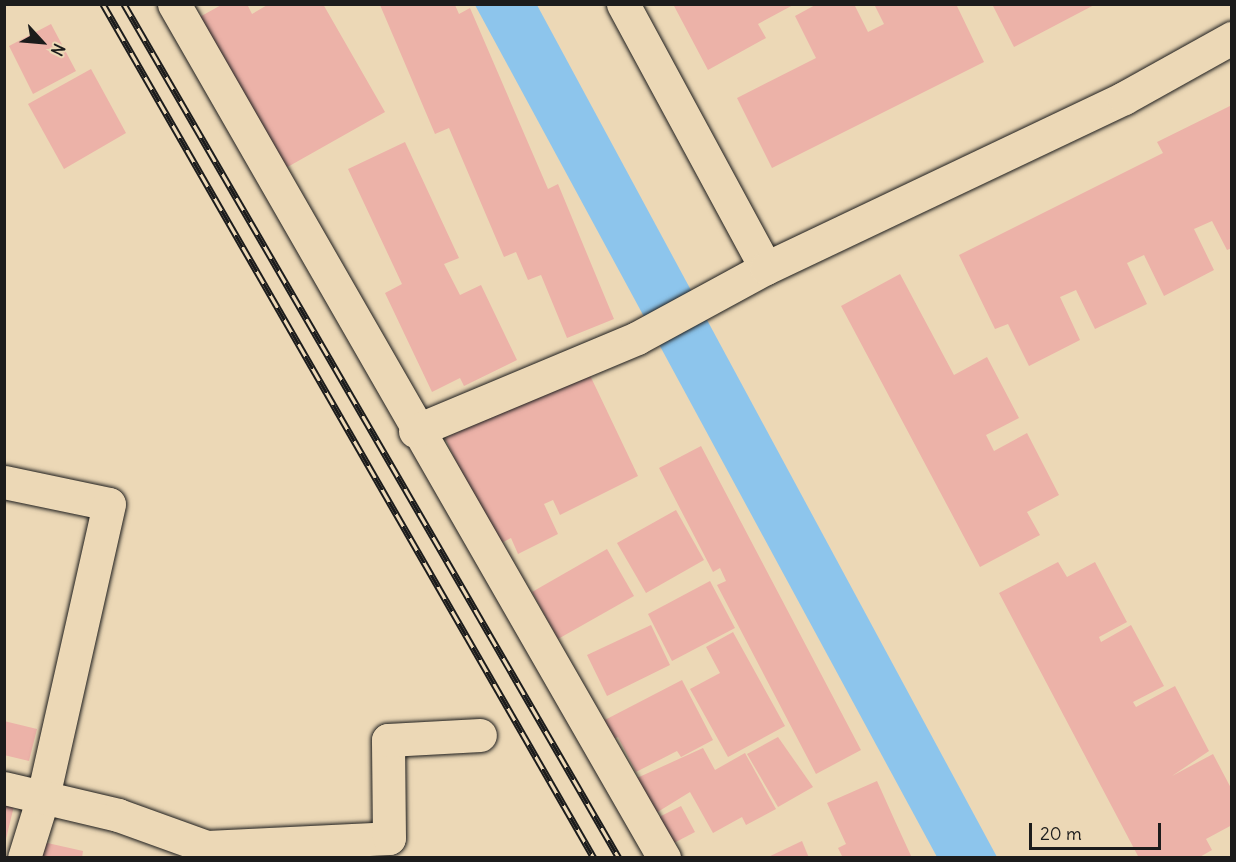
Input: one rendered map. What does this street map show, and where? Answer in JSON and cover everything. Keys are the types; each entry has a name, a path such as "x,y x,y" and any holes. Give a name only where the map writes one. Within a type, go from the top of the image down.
{"street":[{"path":"174,4 415,431 664,858"},
{"path":"623,4 766,268"},
{"path":"415,431 638,338 766,268 1124,98 1232,38"},
{"path":"4,482 109,504 43,797 24,858"},
{"path":"4,788 118,815 207,847 389,848 388,740 480,735"}],"water":[{"path":"475,5 537,5 997,857 937,857"}],"building":[{"path":"223,4 247,4 252,14 269,4 323,4 385,112 284,169 196,19"},
{"path":"673,4 795,4 758,24 766,38 708,70"},
{"path":"817,4 854,4 868,32 884,24 874,4 956,4 984,62 772,168 737,98 816,58 795,16"},
{"path":"992,4 1096,4 1014,47"},
{"path":"380,5 455,5 459,14 470,8 548,189 558,184 614,319 567,338 541,275 528,280 516,252 504,257 449,128 435,134"},
{"path":"51,24 76,71 33,94 9,46"},
{"path":"91,69 126,133 64,169 28,104"},
{"path":"1232,105 1232,248 1227,250 1212,221 1194,229 1214,270 1164,296 1144,255 1127,263 1147,304 1095,329 1076,290 1060,297 1080,340 1029,366 1008,324 995,329 959,255 1163,153 1157,142"},
{"path":"405,142 459,258 444,264 460,295 481,285 517,360 464,386 460,378 432,392 385,293 402,284 348,169"},
{"path":"900,274 954,375 987,357 1019,418 986,435 994,451 1027,433 1059,495 1027,512 1040,535 980,567 841,306"},
{"path":"587,369 638,476 560,515 553,500 544,504 558,534 518,554 511,538 496,546 445,438"},
{"path":"701,446 861,750 816,774 717,585 726,581 720,568 713,572 659,468"},
{"path":"676,510 704,560 646,593 617,543"},
{"path":"607,549 634,596 558,639 532,592"},
{"path":"1058,562 1067,577 1095,562 1127,622 1099,637 1101,642 1131,625 1164,686 1133,702 1136,707 1175,686 1209,751 1172,776 1213,754 1232,790 1232,825 1206,839 1212,850 1198,858 1139,858 999,593"},
{"path":"710,581 735,628 672,661 648,614"},
{"path":"651,625 670,665 607,696 587,655"},
{"path":"733,632 785,726 728,757 690,689 720,673 706,647"},
{"path":"682,680 713,740 681,757 677,751 636,772 618,737 608,742 599,723"},
{"path":"4,721 37,729 29,761 4,755"},
{"path":"778,737 813,787 778,807 747,754"},
{"path":"703,748 715,770 745,753 776,809 746,825 742,817 713,833 690,792 656,813 637,778"},
{"path":"877,781 912,858 843,858 838,848 846,844 827,803"},
{"path":"4,804 14,806 5,843 4,843"},
{"path":"681,806 695,832 672,844 659,817"},
{"path":"802,841 809,858 766,858"},
{"path":"43,842 83,851 82,858 39,858"}],"railway":[{"path":"103,4 594,858"},
{"path":"124,4 619,858"}]}
